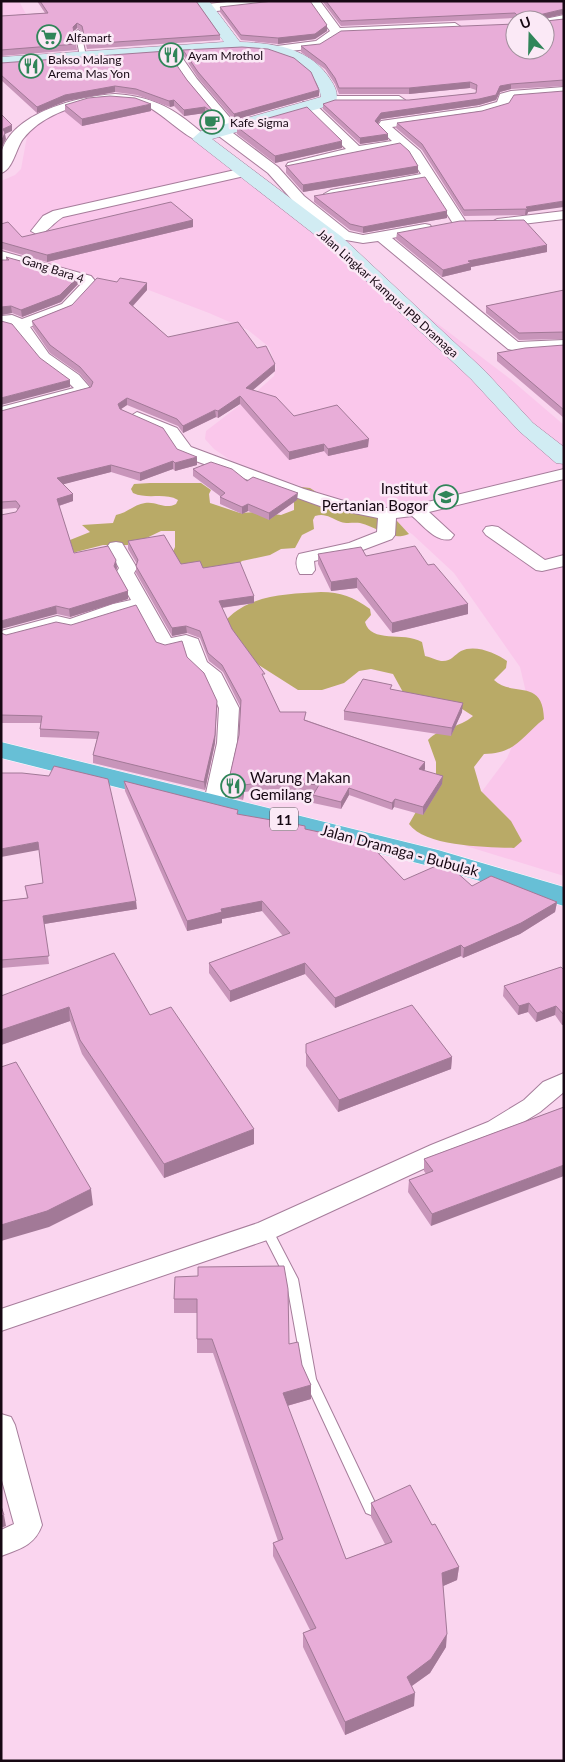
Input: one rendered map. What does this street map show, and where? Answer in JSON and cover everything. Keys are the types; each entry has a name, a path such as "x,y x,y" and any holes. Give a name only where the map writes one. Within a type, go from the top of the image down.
{"highway":[{"name":"Jalan Dramaga - Bubulak","path":"1,750 438,859 564,897"}],"street":[{"path":"204,4 273,1"},
{"path":"314,1 337,32"},
{"path":"204,4 235,46"},
{"path":"272,50 319,44 337,32 469,27"},
{"path":"1,62 235,46 272,50 286,52 310,65 330,93 329,100"},
{"path":"170,50 226,129 273,170 299,199 345,236 352,239 382,237 459,222 483,223 561,218"},
{"path":"459,222 415,154 384,127 386,124 481,111 503,104 505,97 511,95 564,91"},
{"path":"1,169 11,147 23,131 58,110 94,100 114,98 149,103 181,123 201,140 207,135 226,129 329,100 409,100"},
{"path":"308,105 356,151"},
{"name":"Jalan Lingkar Kampus IPB Dramaga","path":"201,140 335,241 478,376 526,427 564,458"},
{"path":"273,170 356,151 403,143"},
{"path":"38,231 52,216 244,172"},
{"path":"299,199 430,176"},
{"path":"382,237 513,346 524,348 563,346"},
{"name":"Gang Bara 4","path":"2,256 90,281 90,284 67,307 9,320"},
{"path":"1,412 84,390 65,371 46,358 9,320"},
{"path":"128,412 171,431 185,451 332,502 387,515 416,510 564,474"},
{"path":"416,510 445,535"},
{"path":"306,570 305,558 354,547 386,535 387,515"},
{"path":"492,531 542,566 564,560"},
{"path":"116,547 128,568 125,573 166,645 186,641 192,643 198,664 214,677 229,708 227,743 214,802"},
{"path":"6,635 57,622 71,625 115,609 141,604"},
{"path":"1,1320 267,1230 496,1128 532,1106 551,1088 564,1082"},
{"path":"1,1425 28,1525 27,1529 20,1535 1,1543"}],"lane":[{"path":"78,32 83,56"},
{"path":"267,1230 292,1279 310,1379 371,1509"}],"shaded area":[{"path":"1,1 19,1 27,16 1,18"},
{"name":"Institut Pertanian Bogor","path":"147,103 509,378 564,425 564,876 466,846 453,838 453,830 507,758 524,719 528,701 520,667 454,573 412,534 383,517 230,460 214,449 205,439 206,431 253,395 274,376 276,367 269,347 248,330 146,289 50,267 1,253 1,181 15,175 21,169 28,131 66,106"},
{"path":"201,483 211,490 209,494 210,503 240,513 257,512 281,515 294,510 294,502 290,494 293,486 310,488 321,495 397,521 409,534 402,536 390,535 360,523 343,523 319,515 315,516 313,520 314,529 302,535 295,548 281,549 270,555 242,561 228,572 173,564 171,556 175,547 175,531 161,531 132,545 103,545 72,553 70,540 90,532 82,525 113,523 116,515 141,504 149,503 172,506 176,504 178,500 173,498 139,495 133,493 131,489 134,484"},
{"path":"321,592 341,594 364,605 370,609 371,615 365,622 368,629 381,635 406,637 422,642 425,656 444,661 461,651 473,648 497,655 507,661 506,668 494,680 510,688 526,690 538,698 542,706 544,719 518,743 504,751 484,754 474,767 481,791 511,821 522,841 514,848 473,846 442,841 417,832 409,824 436,777 436,762 428,740 438,732 462,723 473,716 459,707 404,694 393,674 371,669 359,671 344,683 322,690 298,690 240,653 227,619 237,611 259,600 271,597"}],"building":[{"path":"40,1 196,1 220,35 86,44 82,26 77,23 73,27 76,44 1,50 1,16 48,13"},
{"path":"273,1 310,1 327,25 315,34 278,38 241,35 220,7"},
{"path":"326,1 564,1 564,9 555,11 505,10 505,13 341,21"},
{"path":"564,19 564,80 511,84 500,86 496,95 479,99 381,113 375,121 388,134 360,138 323,104 335,100 409,100 476,93 477,85 470,82 409,88 339,88 335,78 325,64 301,46 320,44 341,31 505,24 505,60 555,60 555,20"},
{"path":"242,47 268,49 294,58 311,72 319,90 234,114 198,72 183,50"},
{"path":"167,51 187,80 218,117 205,107 184,110 174,100 169,101 136,89 115,86 65,95 37,107 1,75 1,63"},
{"path":"564,91 564,201 526,207 528,209 464,210 422,144 397,123 482,111 509,103 514,95"},
{"path":"110,96 135,98 151,104 82,119 65,105 88,98"},
{"path":"307,107 342,141 275,156 237,127"},
{"path":"1,114 12,125 3,129 5,133 1,142"},
{"path":"400,143 409,151 418,166 303,185 286,166"},
{"path":"425,177 447,211 363,227 350,224 314,196"},
{"path":"171,202 193,220 47,255 1,242 1,224 8,222 22,237"},
{"path":"524,220 547,245 468,261 471,263 443,270 397,233 460,221"},
{"path":"6,257 78,277 60,295 21,310 11,306 1,307 1,260 9,260"},
{"path":"97,278 117,282 120,278 147,283 129,303 168,337 238,322 257,348 266,346 275,364 246,388 276,397 294,416 337,405 369,439 328,449 324,444 289,452 240,396 218,411 215,410 183,426 177,419 127,398 118,404 120,409 163,428 177,449 197,457 175,463 173,461 140,473 111,465 57,478 73,494 57,499 74,553 108,546 116,560 114,566 128,591 69,609 56,606 1,621 1,515 16,512 20,506 16,501 1,502 1,411 91,387 93,382 80,367 50,345 32,321 72,305"},
{"path":"564,290 564,332 519,333 486,306"},
{"path":"1,321 12,324 40,358 70,380 1,398"},
{"path":"564,345 564,410 497,353 525,348"},
{"path":"211,462 232,469 247,481 253,477 298,493 269,513 248,504 242,507 220,497 225,493 193,469"},
{"path":"164,535 181,564 200,561 203,568 240,562 254,596 219,601 232,629 265,674 262,674 280,712 306,712 304,720 425,762 419,769 443,776 423,807 395,799 392,803 349,788 341,802 313,795 319,785 274,781 244,785 242,792 227,788 239,735 241,700 222,665 208,653 200,631 186,626 172,628 136,566 138,560 128,541"},
{"path":"415,546 428,565 434,564 468,604 392,623 357,578 331,582 318,554 361,547 366,556"},
{"path":"136,605 156,642 165,645 182,641 187,657 204,673 217,701 215,735 204,782 93,755 99,732 40,729 42,716 1,715 1,633 6,635 56,622 71,625"},
{"path":"363,679 392,685 390,689 463,703 452,728 344,711"},
{"path":"54,766 108,779 136,901 43,916 49,956 1,960 1,901 28,898 25,886 43,883 38,842 1,849 1,773 49,776"},
{"path":"124,781 238,810 237,814 305,826 305,829 380,845 377,852 404,880 445,862 472,886 491,876 557,902 521,923 464,948 461,945 335,998 305,963 230,991 209,963 290,933 262,901 221,909 222,912 187,921"},
{"path":"114,953 150,1015 171,1007 254,1129 164,1164 80,1040 69,1007 1,1030 1,996"},
{"path":"561,967 564,970 564,1015 556,1006 537,1013 529,1003 519,1006 504,986"},
{"path":"412,1005 452,1057 339,1100 306,1053 306,1044"},
{"path":"16,1062 91,1189 47,1211 1,1225 1,1067"},
{"path":"564,1107 564,1165 432,1214 409,1180 433,1171 424,1159"},
{"path":"284,1266 288,1289 289,1344 298,1342 302,1365 311,1385 283,1393 346,1559 392,1542 371,1503 410,1485 432,1525 435,1524 459,1567 442,1573 447,1634 431,1659 407,1677 415,1693 345,1722 303,1633 316,1628 273,1543 283,1539 212,1339 197,1339 197,1299 174,1299 175,1277 198,1276 198,1267"}],"place":[{"name":"Alfamart","path":"49,37"},
{"name":"Ayam Mrothol","path":"171,55"},
{"name":"Bakso Malang Arema Mas Yon","path":"31,66"},
{"name":"Kafe Sigma","path":"212,122"},
{"name":"Institut Pertanian Bogor","path":"446,497"},
{"name":"Warung Makan Gemilang","path":"233,786"}]}
